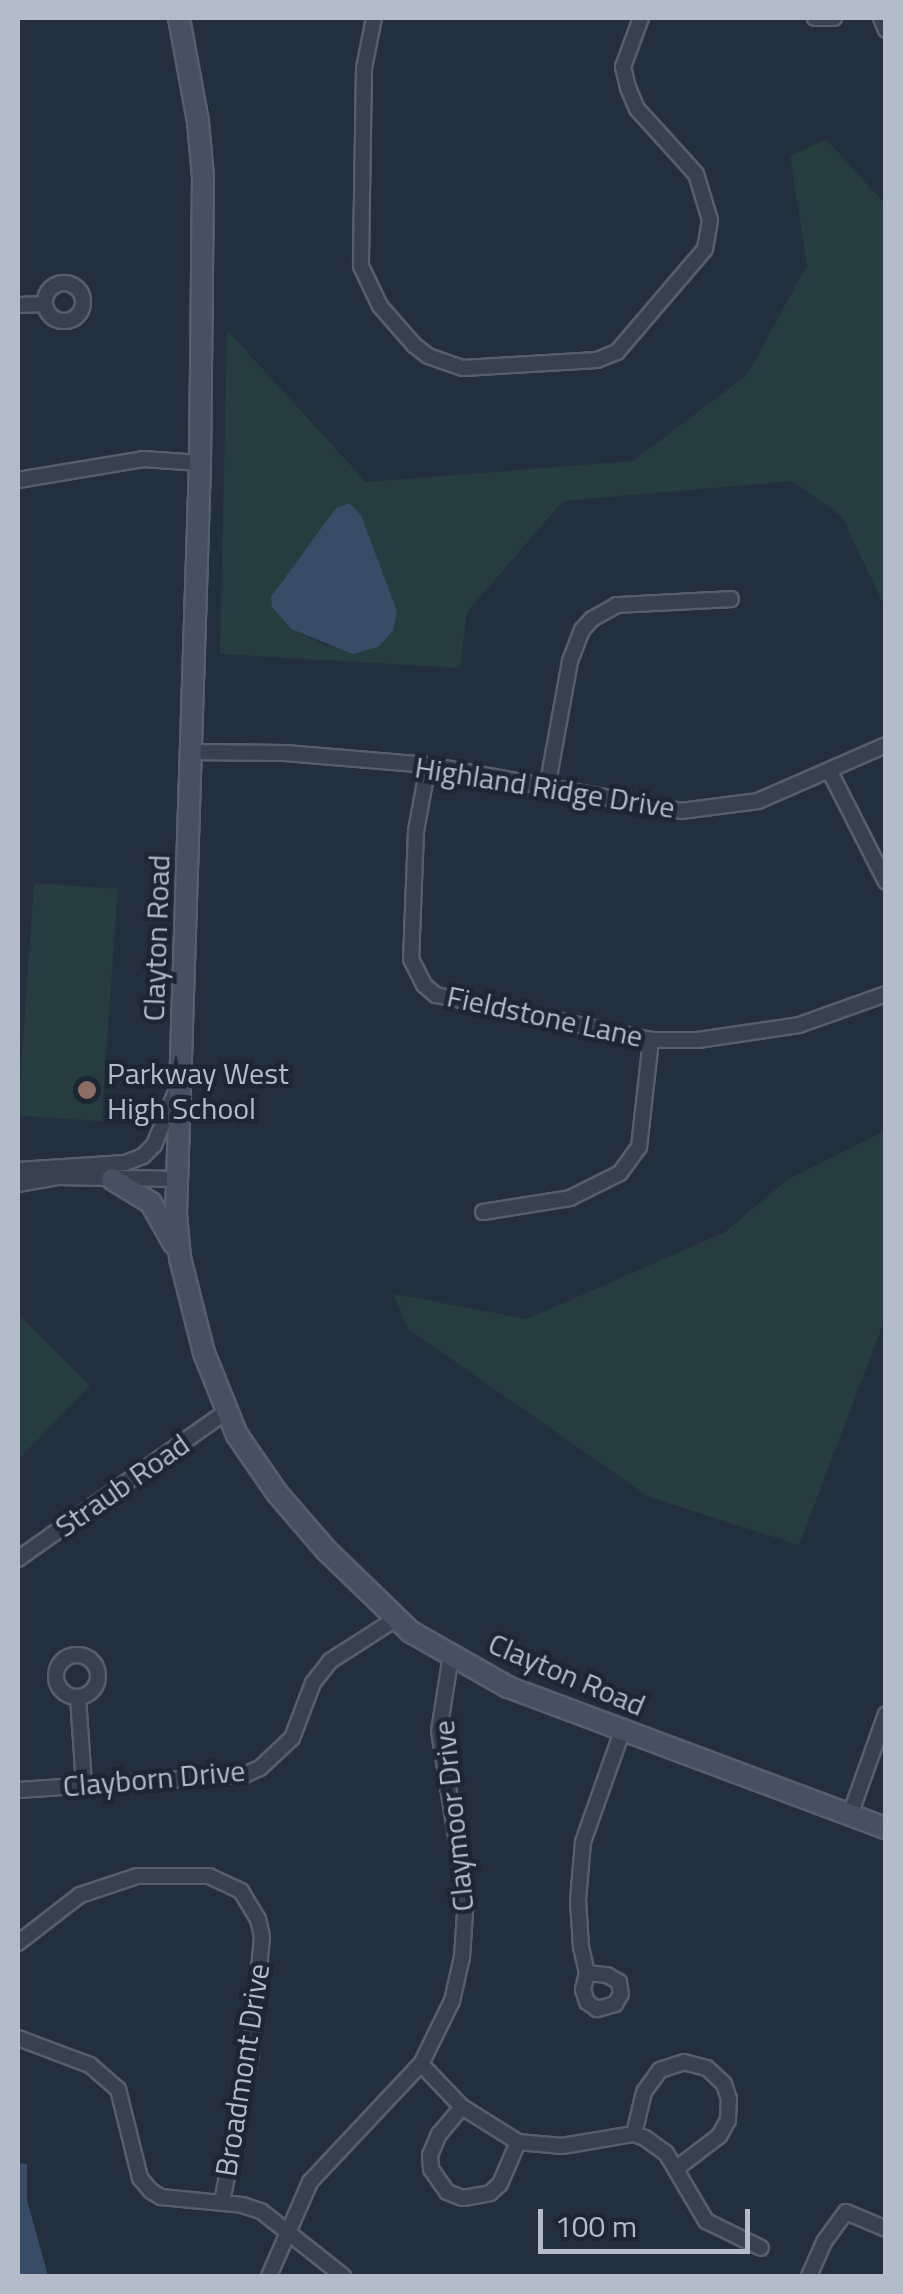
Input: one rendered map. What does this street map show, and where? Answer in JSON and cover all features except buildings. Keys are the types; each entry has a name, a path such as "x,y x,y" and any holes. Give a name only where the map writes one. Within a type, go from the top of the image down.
{"main road":[{"name":"Clayton Road","path":"178,18 198,122 203,176 200,463 177,1179 180,1256 204,1353 237,1434 277,1493 326,1550 396,1618 508,1687 886,1828"},
{"path":"112,1179 151,1203 180,1256"}],"street":[{"path":"374,18 364,68 361,266 380,306 414,345 428,356 462,368 597,360 618,352 705,249 710,220 706,196 696,174 637,109 628,88 624,68 641,18"},
{"path":"816,18 834,18"},
{"path":"881,18 886,30"},
{"path":"18,305 45,304"},
{"path":"18,480 143,459 200,463"},
{"path":"548,788 570,661 582,630 592,619 617,605 731,599"},
{"name":"Highland Ridge Drive","path":"192,752 285,753 428,765 649,808 697,810 758,801 886,744"},
{"name":"Fieldstone Lane","path":"428,765 416,831 411,959 424,986 436,995 651,1040 752,1036 838,1015 886,994"},
{"path":"830,772 886,882"},
{"path":"483,1212 570,1198 620,1173 640,1147 651,1040"},
{"path":"18,1170 124,1163 142,1156 154,1145 180,1084"},
{"path":"18,1184 57,1177 177,1179"},
{"name":"Straub Road","path":"18,1559 227,1411"},
{"name":"Clayborn Drive","path":"18,1790 244,1776 260,1768 292,1738 313,1684 330,1661 396,1618"},
{"name":"Claymoor Drive","path":"268,2276 321,2167 421,2064 452,2001 462,1956 466,1900 440,1731 452,1655"},
{"path":"78,1698 84,1786"},
{"path":"850,1816 886,1714"},
{"path":"588,1972 581,1947 578,1900 582,1842 622,1732"},
{"name":"Broadmont Drive","path":"18,1943 80,1895 137,1876 209,1876 241,1891 258,1920 262,1937 251,2054 222,2202"},
{"path":"18,2038 90,2065 118,2090 140,2178 151,2191 161,2197 222,2202 261,2211 343,2276"},
{"path":"634,2134 644,2092 660,2070 684,2062 707,2068 724,2084 728,2120 719,2136 677,2168"},
{"path":"421,2064 462,2106 518,2142 562,2146 634,2134 656,2144 677,2168 706,2220 761,2248"},
{"path":"462,2106 432,2146 431,2169 446,2192 463,2198 490,2193 507,2172 518,2142"},
{"path":"809,2276 824,2242 846,2212 886,2228"}],"green space":[{"path":"826,139 885,204 885,607 842,517 793,481 563,501 467,612 460,668 220,654 227,330 366,482 633,461 747,375 807,265 790,156","holes":["336,508 329,647 291,629 272,607"]},
{"path":"34,883 118,889 102,1121 18,1115"},
{"path":"885,1131 885,1319 799,1545 649,1497 407,1328 394,1294 527,1319 725,1232 787,1180"},
{"path":"18,1314 90,1386 18,1460"}],"water":[{"path":"349,503 361,515 397,611 393,631 378,647 353,654 291,629 272,607 271,597 336,508"},
{"path":"18,2163 27,2164 27,2200 48,2276 18,2276"}],"place":[{"name":"Parkway West High School","path":"87,1090"}]}
